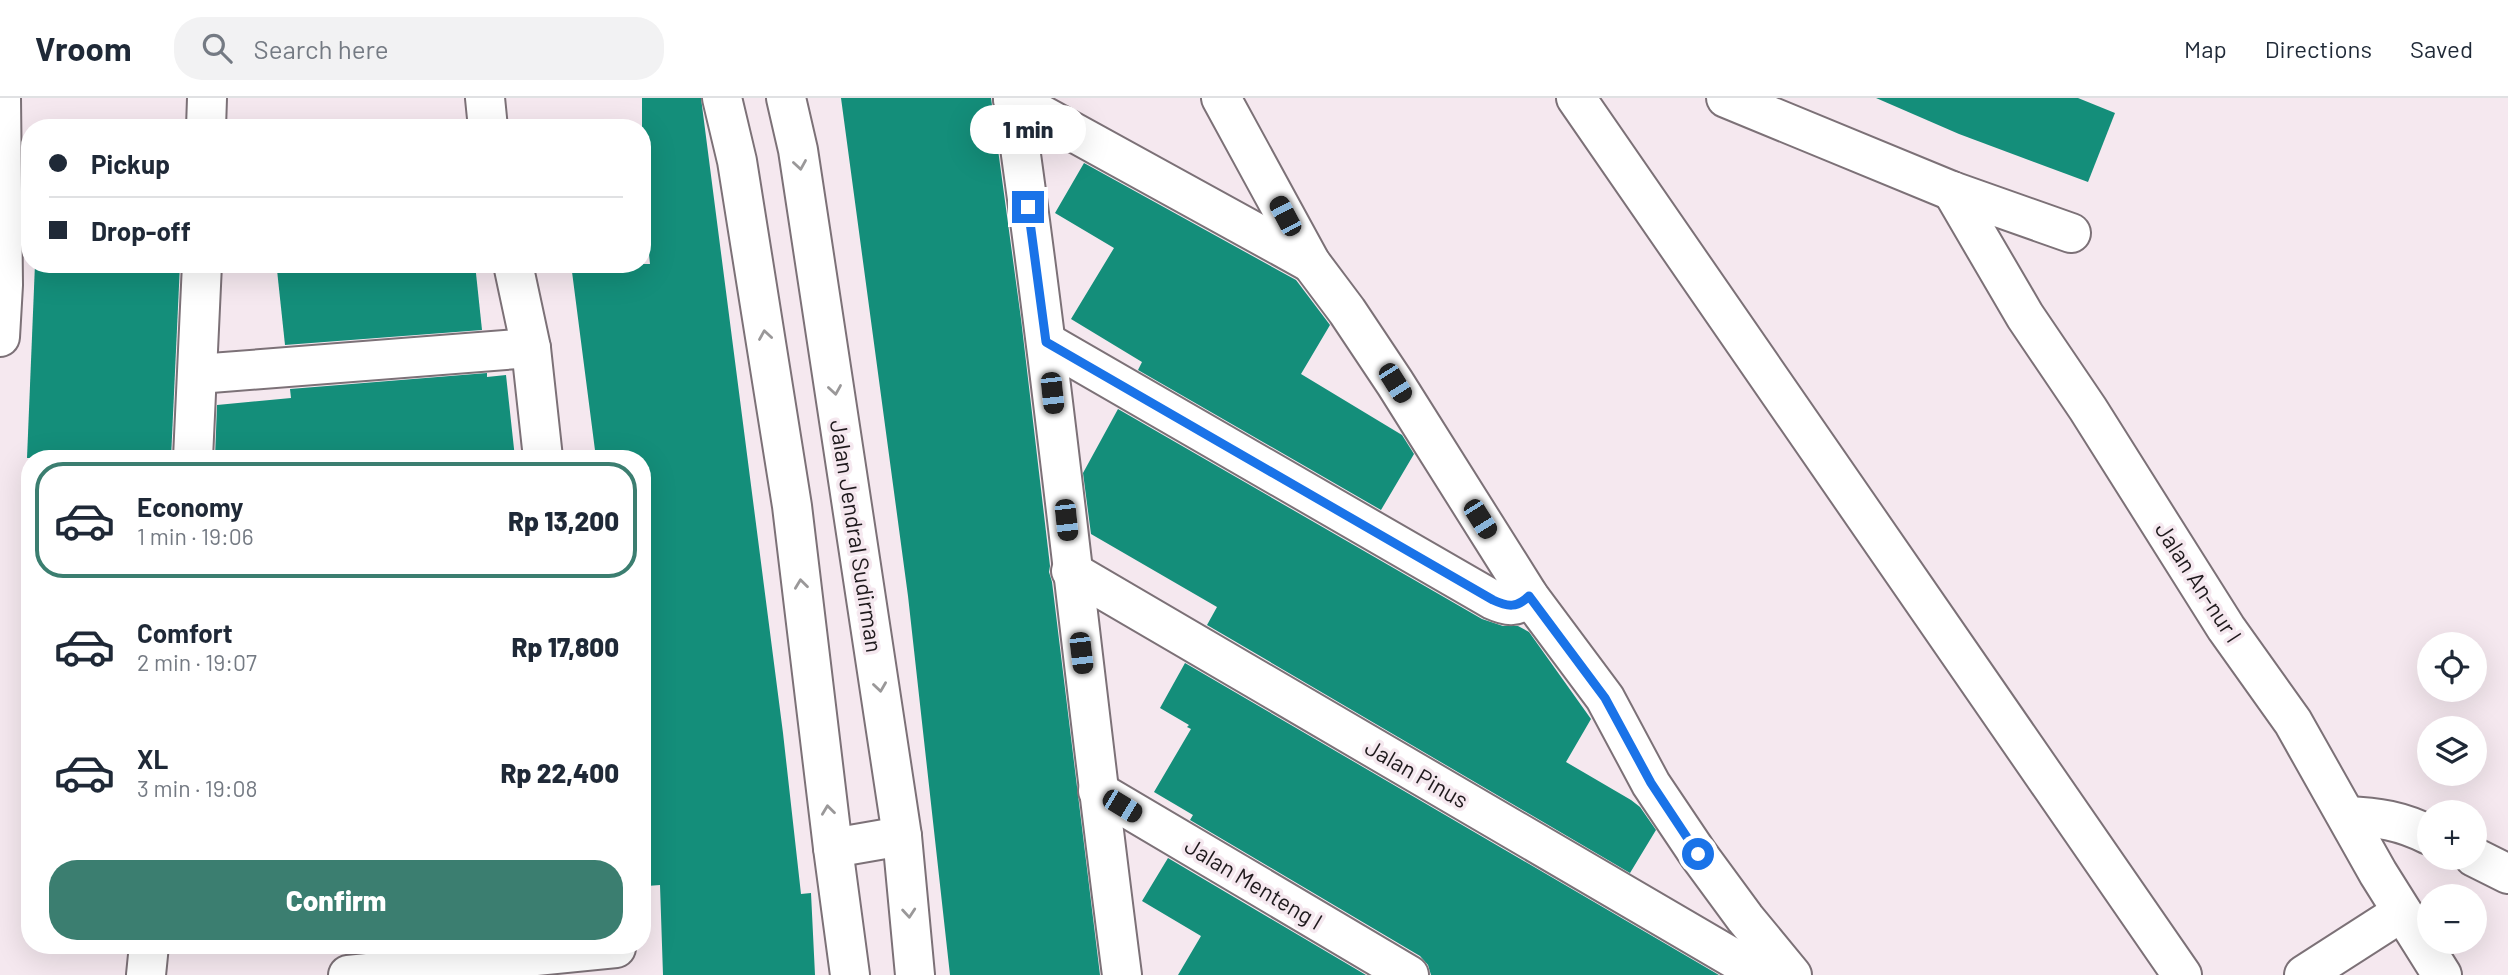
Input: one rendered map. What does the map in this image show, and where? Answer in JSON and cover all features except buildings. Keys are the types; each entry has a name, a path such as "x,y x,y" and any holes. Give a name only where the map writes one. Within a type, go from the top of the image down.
{"street":[{"path":"0,337 4,285 1,98"},
{"path":"206,119 207,98"},
{"path":"485,98 487,119"},
{"path":"722,98 737,161 792,506 850,975"},
{"name":"Jalan Jendral Sudirman","path":"786,98 798,150 902,836 915,975"},
{"path":"1013,98 1311,263"},
{"path":"1013,98 1046,342 1071,571 1122,975"},
{"path":"1221,98 1311,263 1395,383 1529,596 1605,698 1651,783 1698,854 1745,918 1792,975"},
{"path":"1576,98 2182,975"},
{"path":"1726,98 1952,191 2071,233"},
{"name":"Jalan An-nur I","path":"1952,191 2025,316 2095,420 2226,628 2294,723 2402,912 2442,975"},
{"path":"193,450 202,273"},
{"path":"515,273 531,348 542,450"},
{"path":"1046,342 1493,600 1511,607 1522,603 1529,596"},
{"path":"198,374 531,348"},
{"name":"Jalan Pinus","path":"1071,571 1762,975"},
{"name":"Jalan Menteng I","path":"1098,791 1409,975"},
{"path":"2347,816 2379,817 2417,829"},
{"path":"833,848 902,836"},
{"path":"2487,864 2508,874"},
{"path":"2304,975 2402,912"},
{"path":"146,975 148,954"},
{"path":"348,975 616,956"}],"route":[{"path":"1028,207 1046,342 1493,600 1511,607 1522,603 1529,596 1605,698 1651,783 1698,854"}]}
